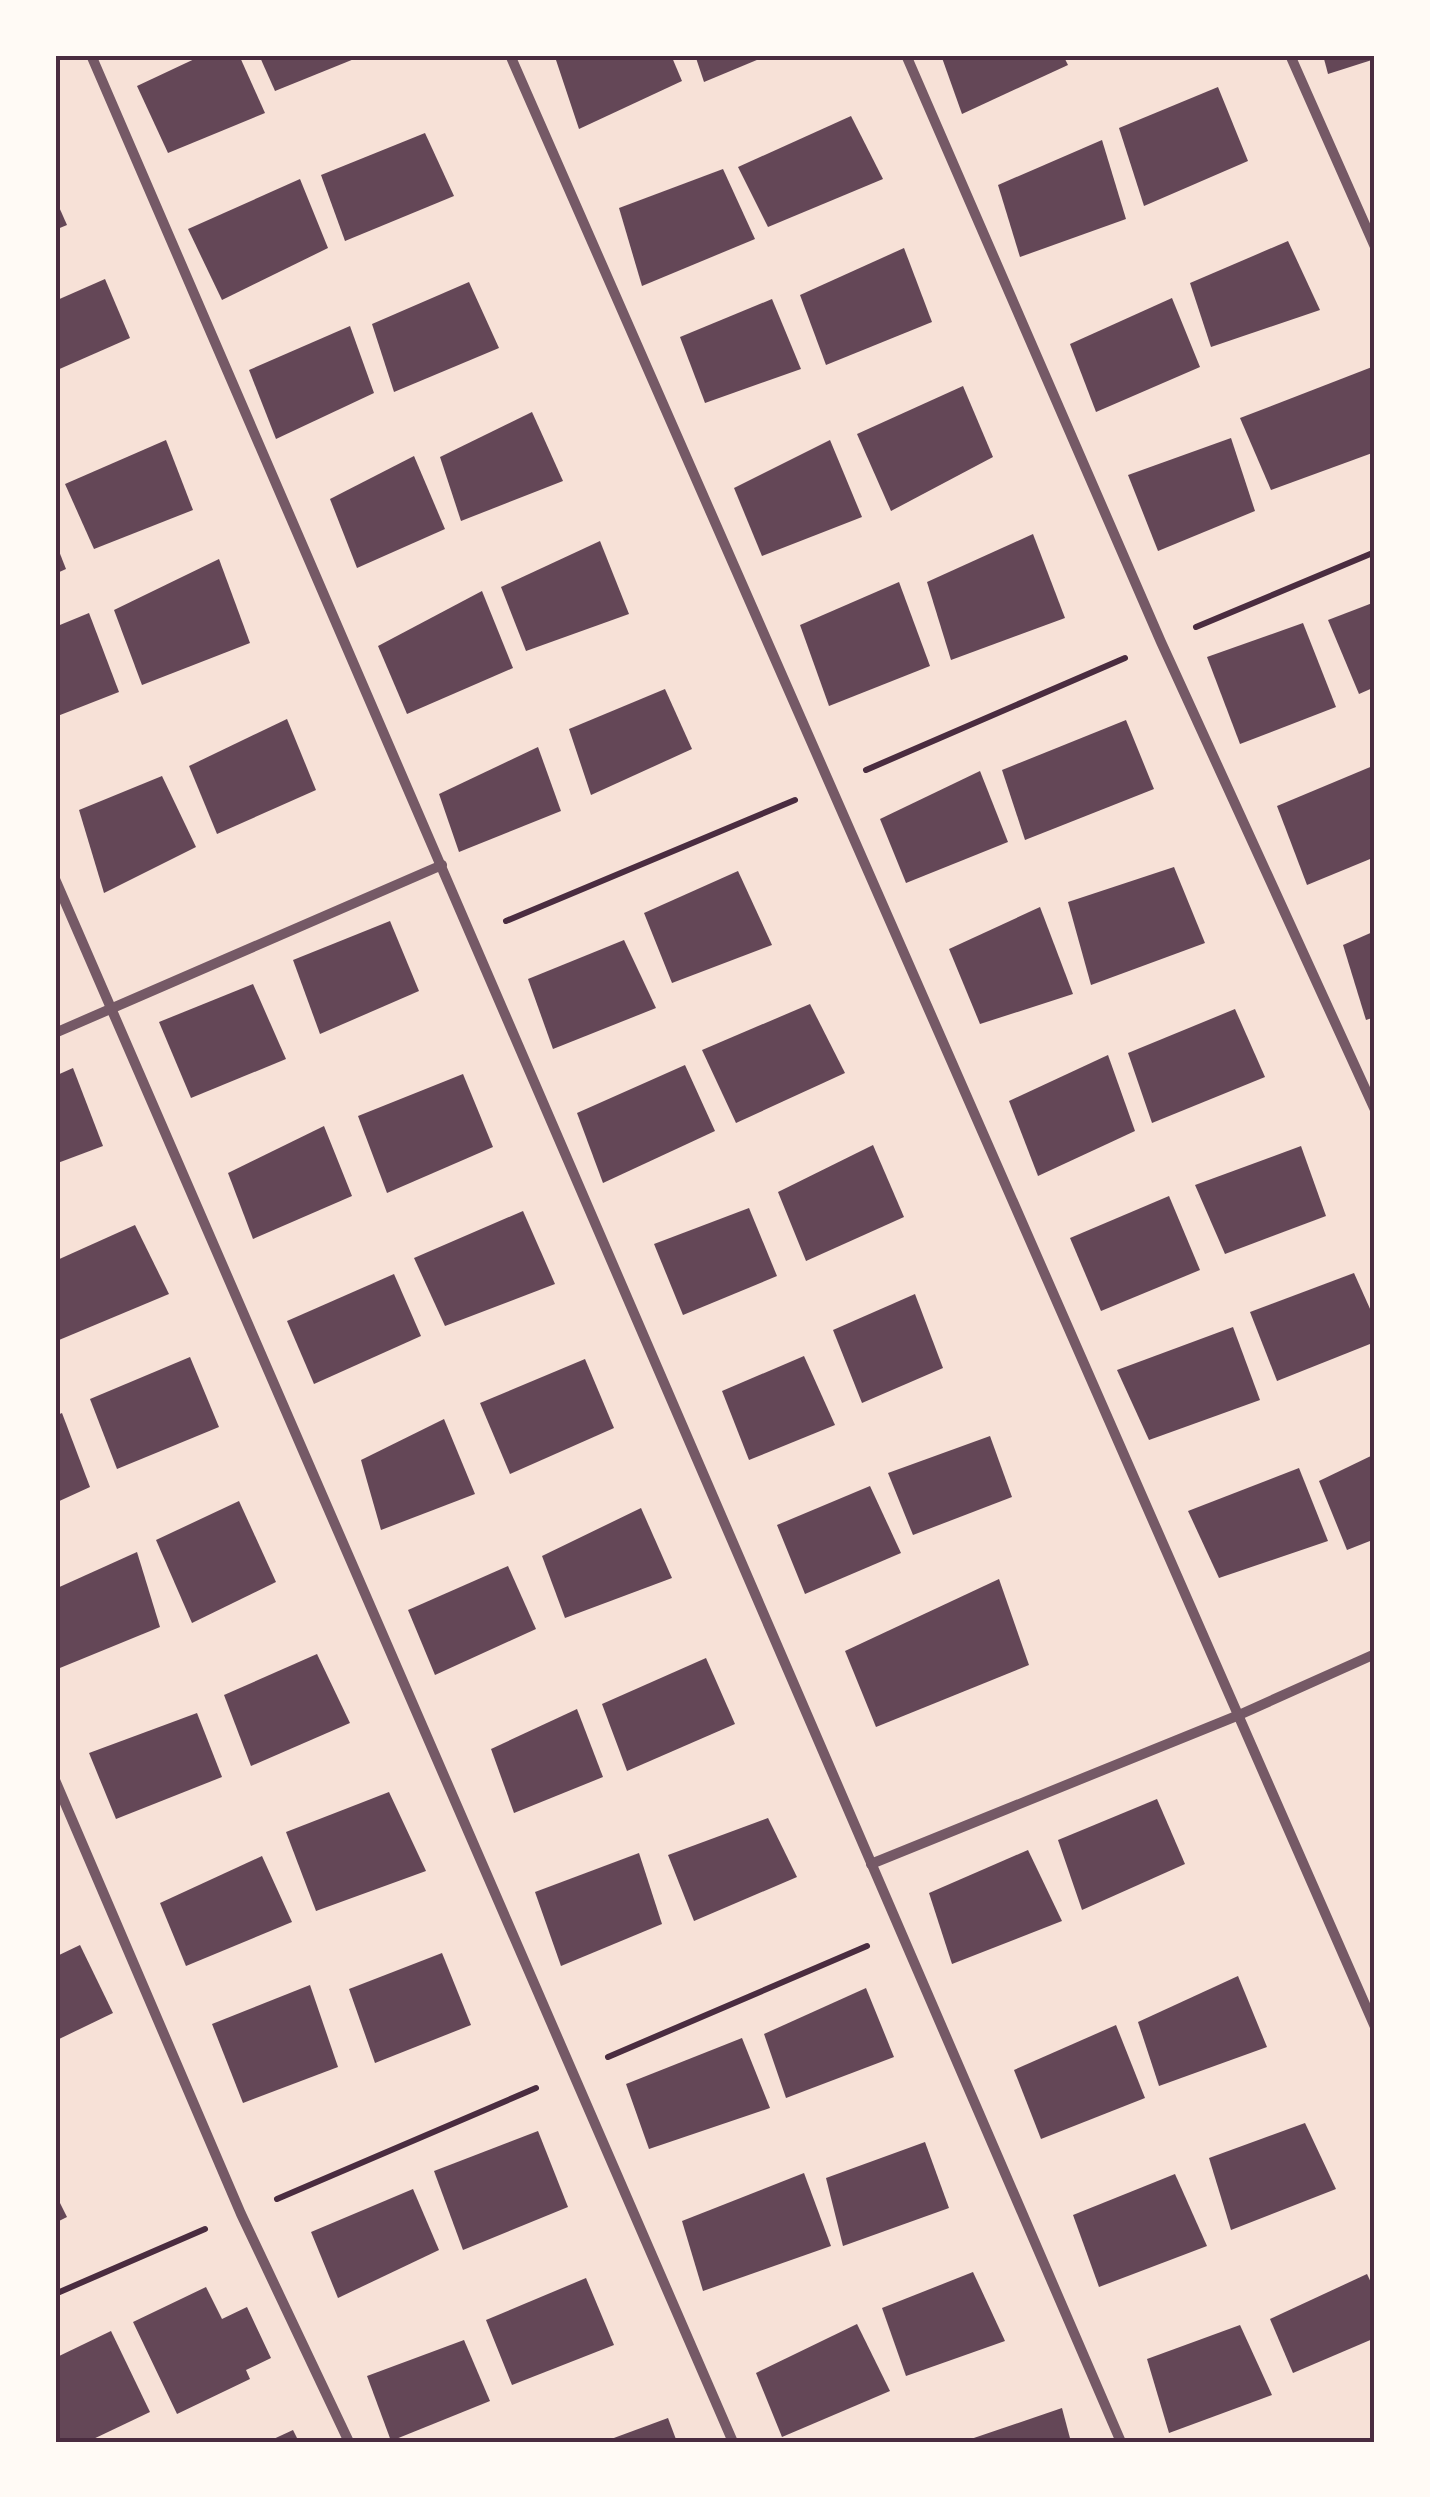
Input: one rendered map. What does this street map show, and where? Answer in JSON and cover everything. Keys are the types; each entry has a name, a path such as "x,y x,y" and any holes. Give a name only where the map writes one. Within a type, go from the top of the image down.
{"street":[{"path":"91,55 1120,2442"},
{"path":"510,55 1375,2027"},
{"path":"906,55 1161,642 1375,1110"},
{"path":"1290,55 1375,248"},
{"path":"55,1033 442,865"},
{"path":"55,879 733,2442"},
{"path":"871,1864 1239,1714 1375,1654"},
{"path":"55,1780 241,2214 349,2442"}],"path":[{"path":"472,936 1375,552"},
{"path":"55,2294 900,1931"}],"building":[{"path":"203,55 239,55 265,113 168,153 137,86"},
{"path":"259,55 364,55 275,91"},
{"path":"567,55 671,55 682,81 579,129 556,60"},
{"path":"695,55 769,55 704,82"},
{"path":"941,55 1063,55 1068,65 962,114"},
{"path":"1323,55 1375,55 1375,59 1328,74"},
{"path":"1218,87 1248,161 1144,206 1119,128"},
{"path":"851,116 883,179 768,227 738,167"},
{"path":"425,133 454,196 345,241 321,175"},
{"path":"1102,140 1126,219 1020,257 998,185"},
{"path":"723,169 755,239 642,286 619,208"},
{"path":"300,179 328,248 222,300 188,229"},
{"path":"55,198 67,225 55,230"},
{"path":"1288,241 1320,310 1211,347 1190,283"},
{"path":"904,248 932,322 826,365 800,295"},
{"path":"105,279 130,338 55,371 55,301"},
{"path":"469,282 499,348 394,392 372,324"},
{"path":"1172,298 1200,367 1096,412 1070,344"},
{"path":"772,299 801,369 705,403 680,337"},
{"path":"350,326 374,393 276,439 249,370"},
{"path":"1372,367 1375,452 1271,490 1240,418"},
{"path":"963,386 993,457 891,511 857,434"},
{"path":"532,412 563,481 461,521 440,457"},
{"path":"1231,438 1255,511 1158,551 1128,475"},
{"path":"166,440 193,510 94,549 65,484"},
{"path":"830,440 862,517 762,556 734,488"},
{"path":"414,456 445,529 357,568 330,499"},
{"path":"1033,534 1065,618 951,660 927,582"},
{"path":"55,541 66,569 55,574"},
{"path":"600,541 629,614 526,651 501,587"},
{"path":"219,559 250,643 142,685 114,610"},
{"path":"899,582 930,666 829,706 800,625"},
{"path":"482,591 513,668 407,714 378,646"},
{"path":"1375,602 1375,687 1359,694 1328,620"},
{"path":"89,613 119,692 55,717 55,627"},
{"path":"1303,623 1336,707 1240,744 1207,657"},
{"path":"665,689 692,749 591,795 569,729"},
{"path":"287,719 316,790 217,834 189,766"},
{"path":"1126,720 1154,789 1025,840 1002,770"},
{"path":"538,747 561,811 459,852 439,794"},
{"path":"1375,765 1375,857 1307,885 1277,806"},
{"path":"980,771 1008,842 906,883 880,819"},
{"path":"162,776 196,847 104,893 79,810"},
{"path":"1174,867 1205,943 1091,985 1068,902"},
{"path":"738,871 772,945 672,983 644,913"},
{"path":"1040,907 1073,994 980,1024 949,949"},
{"path":"390,921 419,991 320,1034 293,960"},
{"path":"1375,931 1375,1017 1366,1020 1343,945"},
{"path":"624,940 656,1008 553,1049 528,979"},
{"path":"253,984 286,1059 191,1098 159,1022"},
{"path":"810,1004 845,1073 736,1123 702,1050"},
{"path":"1235,1009 1265,1077 1152,1123 1128,1053"},
{"path":"1108,1055 1135,1131 1038,1176 1009,1101"},
{"path":"685,1065 715,1131 603,1183 577,1113"},
{"path":"73,1068 103,1146 55,1164 55,1076"},
{"path":"463,1074 493,1147 387,1193 358,1116"},
{"path":"324,1126 352,1196 253,1239 228,1173"},
{"path":"873,1145 904,1217 806,1261 778,1192"},
{"path":"1301,1146 1326,1216 1225,1254 1195,1185"},
{"path":"1169,1196 1200,1270 1101,1311 1070,1238"},
{"path":"749,1208 777,1276 683,1315 654,1244"},
{"path":"523,1211 555,1284 445,1326 414,1258"},
{"path":"135,1225 169,1294 59,1340 55,1330 55,1261"},
{"path":"1354,1273 1375,1320 1375,1342 1277,1381 1250,1312"},
{"path":"394,1274 421,1336 314,1384 287,1321"},
{"path":"915,1294 943,1368 862,1403 833,1330"},
{"path":"1233,1327 1260,1400 1149,1440 1117,1370"},
{"path":"804,1356 835,1425 749,1460 722,1391"},
{"path":"190,1357 219,1427 117,1469 90,1399"},
{"path":"585,1359 614,1428 510,1474 480,1403"},
{"path":"62,1413 90,1487 55,1503 55,1416"},
{"path":"444,1419 475,1494 381,1530 361,1460"},
{"path":"990,1436 1012,1497 913,1535 888,1473"},
{"path":"1375,1454 1375,1539 1347,1550 1319,1481"},
{"path":"1299,1468 1328,1541 1219,1578 1188,1511"},
{"path":"870,1486 901,1553 805,1594 777,1525"},
{"path":"239,1501 276,1582 192,1623 156,1540"},
{"path":"641,1508 672,1578 565,1618 542,1556"},
{"path":"137,1552 160,1627 55,1670 55,1589"},
{"path":"508,1566 536,1629 435,1675 408,1610"},
{"path":"999,1579 1029,1665 876,1727 845,1651"},
{"path":"317,1654 350,1723 251,1766 224,1695"},
{"path":"706,1658 735,1724 627,1771 602,1704"},
{"path":"577,1709 603,1777 514,1813 491,1749"},
{"path":"197,1713 222,1777 116,1819 89,1753"},
{"path":"389,1792 426,1871 316,1911 286,1832"},
{"path":"1157,1799 1185,1864 1082,1910 1058,1840"},
{"path":"768,1818 797,1877 694,1921 668,1855"},
{"path":"1028,1850 1062,1921 952,1964 929,1893"},
{"path":"639,1853 662,1924 561,1966 535,1892"},
{"path":"262,1856 292,1922 186,1966 160,1903"},
{"path":"80,1945 113,2013 55,2041 55,1957"},
{"path":"442,1953 471,2025 375,2063 349,1989"},
{"path":"1238,1976 1267,2047 1159,2086 1138,2022"},
{"path":"310,1985 338,2067 243,2103 212,2024"},
{"path":"866,1988 894,2057 786,2098 764,2034"},
{"path":"1116,2025 1145,2098 1041,2139 1014,2070"},
{"path":"742,2038 770,2108 649,2149 626,2084"},
{"path":"1305,2123 1336,2189 1231,2230 1209,2158"},
{"path":"538,2131 568,2207 463,2250 434,2171"},
{"path":"925,2142 949,2208 843,2246 826,2178"},
{"path":"804,2173 831,2246 703,2291 682,2221"},
{"path":"1175,2174 1207,2246 1099,2287 1073,2215"},
{"path":"413,2189 439,2250 338,2298 311,2232"},
{"path":"55,2193 67,2217 55,2223"},
{"path":"973,2272 1005,2341 906,2376 882,2308"},
{"path":"1367,2274 1375,2291 1375,2338 1293,2373 1270,2319"},
{"path":"586,2278 614,2345 512,2385 486,2320"},
{"path":"206,2287 222,2319 247,2307 271,2358 246,2370 250,2379 177,2414 133,2322"},
{"path":"857,2324 890,2391 782,2437 756,2373"},
{"path":"1240,2325 1272,2395 1169,2433 1147,2359"},
{"path":"111,2331 150,2412 87,2442 57,2442 55,2358"},
{"path":"464,2340 490,2401 391,2441 367,2376"},
{"path":"1062,2408 1071,2442 965,2441"},
{"path":"668,2418 677,2442 603,2442"},
{"path":"293,2430 299,2442 267,2442"}]}
